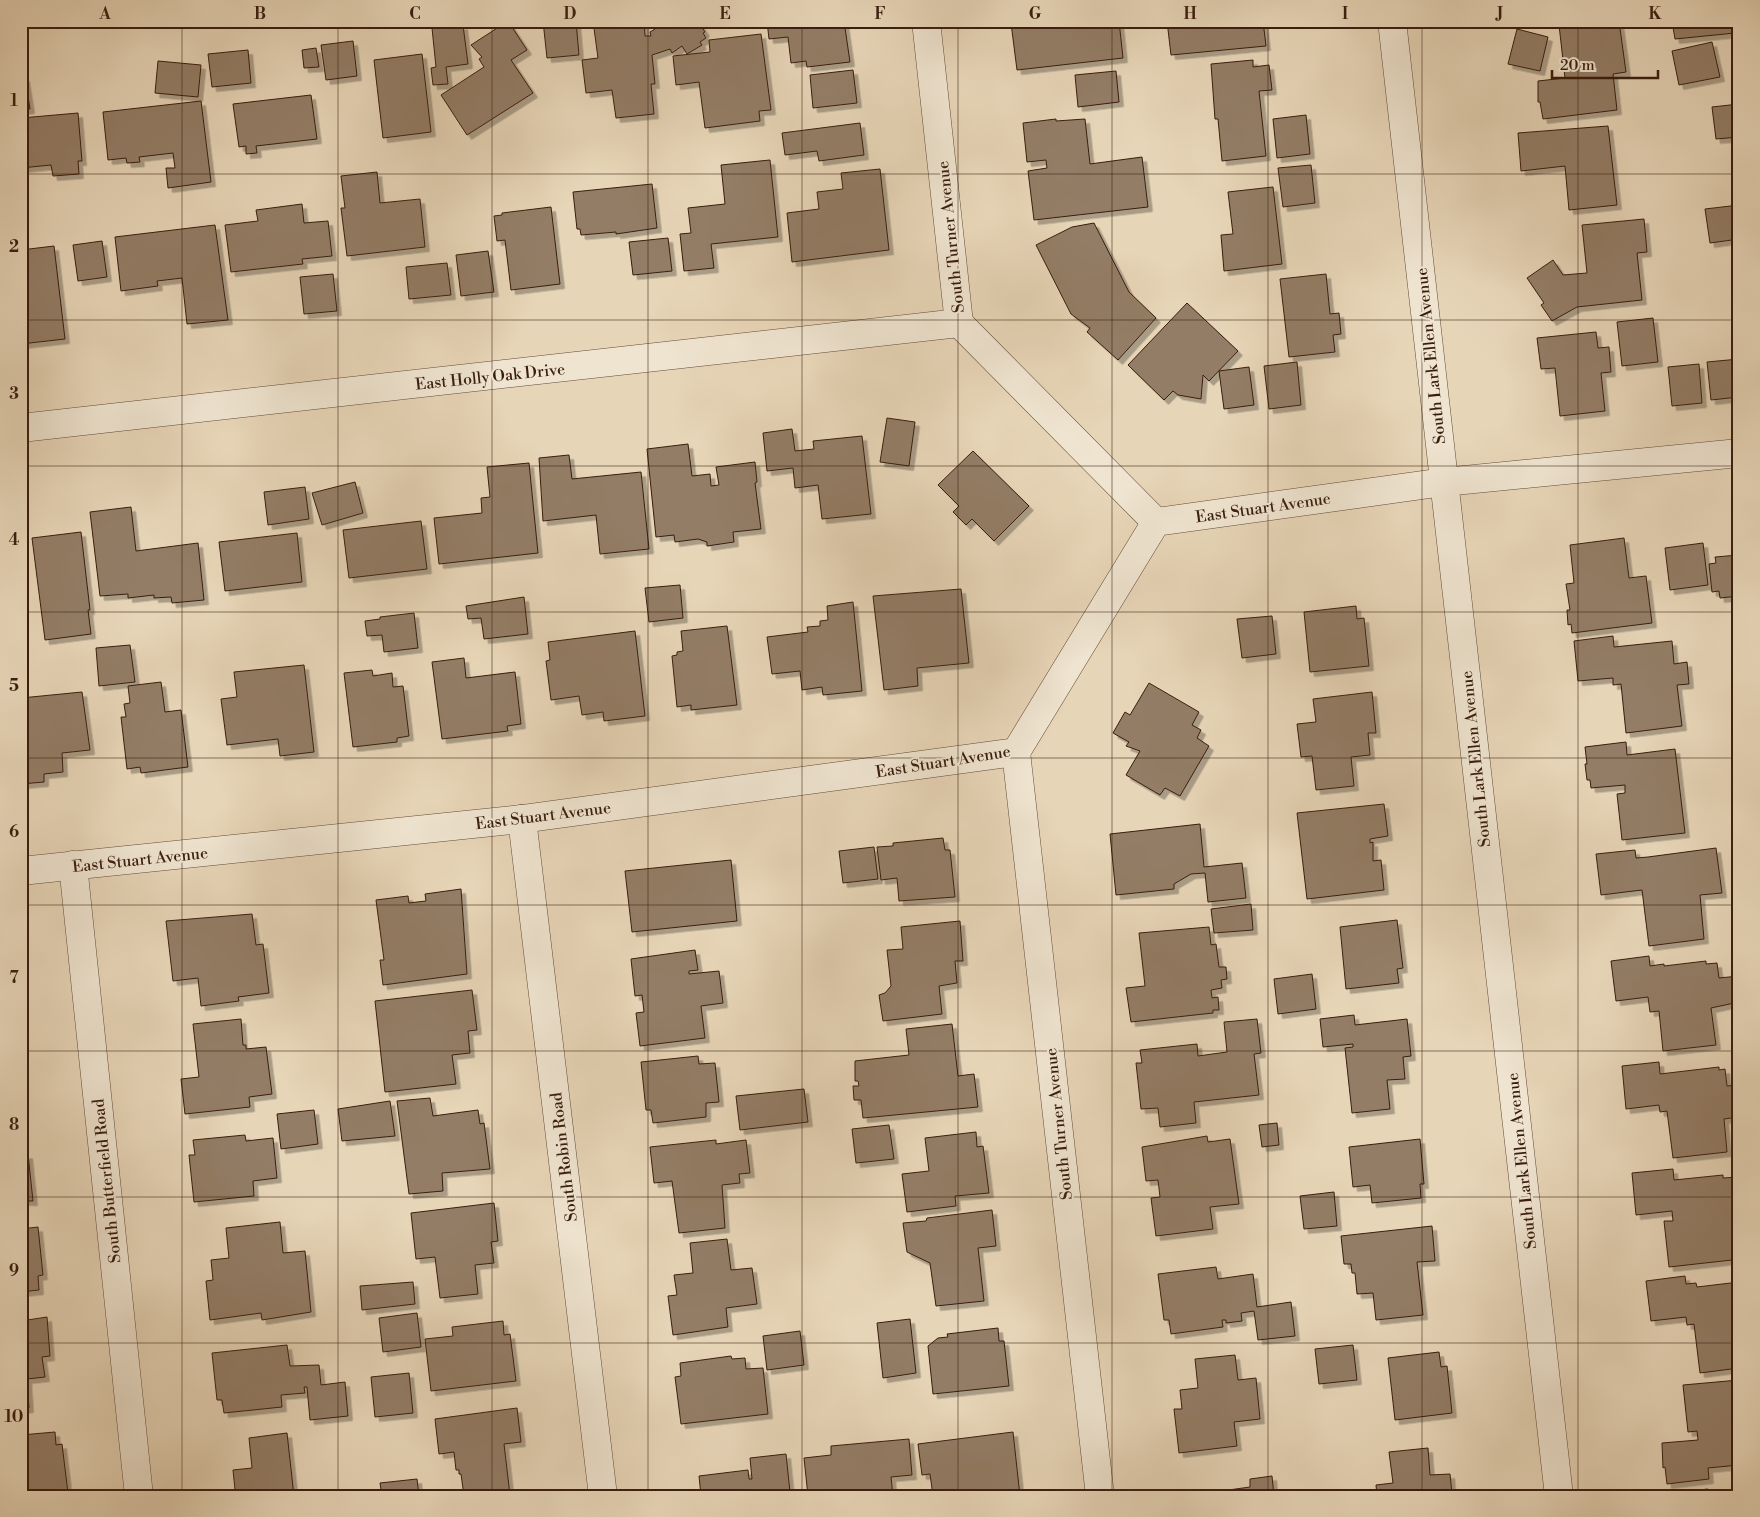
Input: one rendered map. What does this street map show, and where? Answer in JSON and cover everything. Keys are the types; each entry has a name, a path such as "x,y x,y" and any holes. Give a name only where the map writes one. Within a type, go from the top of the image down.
{"street":[{"name":"South Turner Avenue","path":"926,21 959,324 1156,522"},
{"name":"South Lark Ellen Avenue","path":"1392,21 1559,1496"},
{"name":"East Holly Oak Drive","path":"21,428 959,324"},
{"name":"East Stuart Avenue","path":"21,871 522,819 1016,752 1156,522 1444,482 1739,453"},
{"name":"South Turner Avenue","path":"1016,752 1100,1496"},
{"name":"South Robin Road","path":"522,819 603,1496"},
{"name":"South Butterfield Road","path":"73,866 139,1496"}],"building":[{"path":"508,21 527,50 511,60 533,93 467,135 441,95 484,67 479,59 482,57 471,45"},
{"path":"543,21 576,21 579,55 547,58"},
{"path":"593,21 644,21 645,36 651,36 650,32 668,21 698,21 705,32 703,33 706,38 700,42 702,45 687,54 682,46 672,53 670,49 652,55 655,84 651,84 654,114 616,118 612,90 586,93 582,60 598,58"},
{"path":"767,21 844,21 850,62 807,67 806,61 791,63 788,37 769,39"},
{"path":"1024,21 1119,21 1123,58 1017,70 1011,23"},
{"path":"1167,21 1263,21 1266,46 1171,55"},
{"path":"1586,21 1619,21 1626,72 1613,74 1617,110 1543,119 1540,102 1538,102 1538,81 1565,78 1559,25"},
{"path":"1672,21 1733,21 1735,33 1675,39"},
{"path":"463,25 468,64 446,67 448,84 433,85 431,68 436,67 432,28"},
{"path":"1517,29 1548,37 1540,71 1508,64"},
{"path":"761,34 771,110 759,111 760,121 705,128 699,82 676,85 673,56 710,52 709,40"},
{"path":"353,41 357,76 326,80 321,45"},
{"path":"1712,42 1720,77 1679,85 1672,51"},
{"path":"316,48 319,67 304,68 302,50"},
{"path":"248,50 251,83 212,87 208,54"},
{"path":"422,54 431,132 383,138 374,60"},
{"path":"1253,60 1253,67 1269,65 1272,90 1259,91 1266,156 1222,161 1218,119 1215,119 1211,64"},
{"path":"158,61 201,65 198,97 155,93"},
{"path":"853,70 857,103 813,108 810,75"},
{"path":"1116,71 1119,102 1078,107 1075,75"},
{"path":"21,77 25,77 30,109 21,110"},
{"path":"311,95 317,139 256,146 257,153 246,154 246,146 239,147 233,104"},
{"path":"201,101 211,182 168,188 166,168 175,168 173,153 139,157 140,162 127,163 126,158 108,160 103,112"},
{"path":"1739,104 1739,137 1716,139 1712,107"},
{"path":"78,113 82,161 78,161 79,174 53,176 51,165 21,168 21,118"},
{"path":"1306,115 1310,154 1277,158 1273,119"},
{"path":"1056,119 1056,121 1085,119 1090,164 1142,157 1148,207 1034,220 1028,171 1047,168 1046,160 1027,162 1023,123"},
{"path":"860,123 864,155 819,161 817,151 785,155 782,133"},
{"path":"1608,126 1617,205 1569,210 1565,166 1521,171 1518,133"},
{"path":"770,160 778,237 711,244 714,268 684,271 680,234 691,233 688,208 725,204 721,165"},
{"path":"1311,165 1315,203 1283,207 1278,168"},
{"path":"880,169 889,250 792,262 787,213 819,209 817,192 843,189 841,173"},
{"path":"377,172 380,203 420,199 425,247 347,256 341,208 345,208 341,176"},
{"path":"652,184 657,228 616,234 616,232 581,235 580,229 577,229 573,192"},
{"path":"1273,187 1282,264 1224,271 1221,235 1233,234 1228,192"},
{"path":"302,204 304,223 328,221 332,256 302,259 303,264 231,272 225,225 258,221 256,210"},
{"path":"1739,205 1739,239 1710,243 1705,209"},
{"path":"551,207 560,284 511,290 505,240 497,241 494,216 502,215 502,213"},
{"path":"1644,219 1647,252 1637,253 1642,300 1577,307 1552,321 1541,305 1544,303 1527,278 1553,260 1563,275 1587,273 1582,225"},
{"path":"1094,223 1129,292 1156,318 1118,360 1087,332 1090,328 1071,314 1036,245 1072,227"},
{"path":"215,225 228,320 187,324 182,278 157,281 158,286 121,291 115,237"},
{"path":"668,238 672,271 633,275 629,242"},
{"path":"102,241 107,277 78,281 73,245"},
{"path":"54,246 65,339 21,344 21,250"},
{"path":"488,251 494,292 461,296 456,255"},
{"path":"447,263 451,295 409,299 406,267"},
{"path":"333,274 337,311 304,314 300,277"},
{"path":"1326,274 1330,314 1339,313 1341,334 1333,335 1335,352 1289,357 1280,279"},
{"path":"1187,303 1238,351 1209,381 1203,375 1201,399 1178,395 1173,391 1164,400 1128,365"},
{"path":"1653,318 1658,362 1622,366 1617,322"},
{"path":"1596,332 1598,348 1609,347 1611,372 1601,373 1605,411 1560,416 1555,368 1541,369 1537,338"},
{"path":"1739,359 1739,397 1711,400 1707,362"},
{"path":"1297,362 1301,405 1269,409 1264,366"},
{"path":"1699,364 1702,403 1672,406 1668,367"},
{"path":"1249,367 1254,405 1224,409 1219,371"},
{"path":"887,418 915,422 909,466 880,462"},
{"path":"792,429 795,451 814,449 813,441 862,436 871,514 822,519 818,485 795,488 793,468 767,471 763,433"},
{"path":"688,444 692,476 710,474 711,486 719,485 716,467 755,462 757,482 755,483 761,529 733,532 734,542 707,546 707,542 698,539 675,542 674,535 656,537 647,449"},
{"path":"973,451 1029,506 994,541 972,519 966,525 953,512 959,506 938,485"},
{"path":"569,455 572,479 641,472 649,549 600,554 596,515 543,521 539,458"},
{"path":"529,463 538,553 439,564 434,518 482,513 481,498 490,497 487,467"},
{"path":"355,482 363,513 322,525 312,493"},
{"path":"305,487 309,519 268,525 264,492"},
{"path":"131,507 136,551 198,543 204,600 172,603 171,597 154,598 154,595 128,598 128,594 100,596 90,512"},
{"path":"421,521 427,569 349,578 343,530"},
{"path":"81,532 91,634 45,640 32,538"},
{"path":"297,533 302,582 225,591 219,542"},
{"path":"1624,538 1629,578 1646,576 1652,623 1572,633 1571,624 1568,625 1567,610 1570,610 1566,584 1574,583 1570,545"},
{"path":"1703,543 1708,585 1670,590 1665,548"},
{"path":"1739,555 1739,596 1720,598 1719,591 1712,592 1709,564 1716,563 1715,557"},
{"path":"680,585 683,618 649,622 645,588"},
{"path":"961,589 969,663 917,668 918,686 884,690 873,596"},
{"path":"524,597 528,634 484,639 481,618 468,619 466,606"},
{"path":"853,602 862,691 823,695 822,687 802,690 800,671 772,674 767,637 808,632 807,627 820,626 820,621 828,620 827,606"},
{"path":"1356,606 1357,619 1364,618 1369,666 1310,672 1304,612"},
{"path":"414,613 418,648 384,652 382,635 367,636 365,621 380,619 380,617"},
{"path":"1272,616 1276,654 1242,658 1237,619"},
{"path":"727,626 737,705 691,710 691,705 677,707 672,656 677,655 677,652 683,651 681,631"},
{"path":"635,631 645,716 604,721 603,712 582,715 579,696 551,700 546,661 550,660 548,642"},
{"path":"1613,636 1614,647 1672,641 1674,664 1687,662 1689,684 1677,685 1682,726 1626,733 1621,684 1613,685 1613,678 1578,681 1574,641"},
{"path":"130,645 135,682 99,686 96,648"},
{"path":"464,658 466,678 515,672 521,724 507,726 508,731 442,739 432,662"},
{"path":"304,665 314,752 280,756 278,739 227,745 221,699 237,697 234,672"},
{"path":"372,670 373,676 392,673 393,687 403,686 409,736 397,738 397,742 353,747 344,673"},
{"path":"161,682 165,712 181,710 188,767 141,773 140,767 127,769 121,717 126,717 124,704 130,703 128,686"},
{"path":"1149,683 1199,712 1192,725 1201,730 1197,738 1209,746 1180,796 1165,788 1160,795 1126,775 1140,751 1126,746 1129,742 1113,733 1125,712 1130,715"},
{"path":"82,692 90,750 62,753 63,772 44,774 44,782 21,784 21,698"},
{"path":"1372,692 1376,733 1368,733 1370,755 1351,757 1354,786 1316,790 1312,756 1301,757 1297,724 1316,722 1313,699"},
{"path":"1626,742 1627,755 1675,749 1685,833 1622,840 1617,794 1625,793 1625,785 1591,788 1590,780 1587,780 1585,747"},
{"path":"1384,804 1388,836 1370,839 1370,843 1373,842 1373,861 1381,860 1384,890 1307,899 1297,813"},
{"path":"1200,824 1204,867 1242,863 1246,898 1208,902 1205,873 1191,874 1174,884 1174,889 1116,895 1110,834"},
{"path":"943,838 945,850 950,850 955,897 899,901 897,878 881,880 877,847 893,846 893,843"},
{"path":"874,847 878,879 843,883 839,851"},
{"path":"1716,848 1722,893 1700,895 1704,939 1649,946 1642,890 1601,895 1596,854 1635,850 1636,858"},
{"path":"731,860 737,921 632,932 625,871"},
{"path":"461,889 467,974 383,985 380,960 384,960 376,900 408,896 409,903 426,901 425,894"},
{"path":"1251,904 1253,930 1214,933 1211,909"},
{"path":"252,914 256,945 263,944 269,993 238,997 239,1001 201,1006 198,978 173,981 166,921"},
{"path":"1397,920 1403,968 1397,969 1399,983 1346,989 1340,927"},
{"path":"960,921 963,961 955,961 957,983 939,986 942,1014 883,1021 879,995 885,993 891,986 887,950 903,949 901,927"},
{"path":"1209,927 1211,945 1216,944 1219,967 1226,967 1227,979 1221,980 1222,988 1211,990 1212,998 1218,997 1219,1010 1213,1010 1213,1013 1131,1022 1126,988 1145,986 1139,933"},
{"path":"695,950 698,970 689,971 689,974 719,971 723,1003 701,1006 705,1038 640,1046 636,1013 644,1012 642,995 635,996 631,959"},
{"path":"1649,956 1650,966 1706,961 1706,964 1717,963 1719,978 1739,976 1739,1002 1711,1008 1716,1045 1663,1051 1659,1011 1650,1012 1648,997 1616,1001 1611,961"},
{"path":"1312,974 1316,1009 1278,1014 1274,979"},
{"path":"472,990 477,1030 468,1031 470,1053 452,1055 456,1084 385,1092 375,1001"},
{"path":"1354,1015 1355,1025 1407,1019 1411,1056 1403,1057 1405,1079 1387,1080 1390,1109 1352,1113 1345,1048 1353,1047 1353,1044 1323,1047 1320,1019"},
{"path":"241,1019 243,1045 246,1045 246,1049 266,1047 272,1094 249,1097 250,1107 185,1114 181,1079 199,1077 193,1024"},
{"path":"1257,1019 1261,1053 1254,1054 1259,1095 1194,1102 1196,1123 1160,1127 1158,1108 1141,1109 1136,1063 1142,1063 1140,1050 1197,1044 1198,1056 1227,1052 1224,1022"},
{"path":"952,1024 958,1076 974,1074 978,1107 863,1118 861,1100 854,1100 853,1086 859,1086 858,1081 855,1081 855,1061 909,1055 906,1029"},
{"path":"698,1056 699,1064 715,1063 719,1102 706,1103 706,1117 653,1123 651,1110 646,1110 641,1062"},
{"path":"1659,1062 1660,1074 1719,1067 1719,1070 1725,1069 1727,1086 1739,1085 1739,1117 1724,1119 1727,1152 1673,1158 1667,1111 1660,1112 1659,1105 1626,1109 1622,1066"},
{"path":"804,1089 808,1122 740,1130 736,1096"},
{"path":"430,1098 433,1116 478,1110 480,1124 484,1123 490,1169 442,1173 443,1191 409,1194 397,1101"},
{"path":"390,1101 395,1136 342,1141 338,1109"},
{"path":"314,1110 318,1144 281,1149 277,1114"},
{"path":"1277,1123 1279,1145 1262,1147 1259,1125"},
{"path":"889,1125 894,1159 856,1163 852,1129"},
{"path":"976,1132 977,1147 983,1146 989,1193 955,1196 956,1206 907,1212 902,1174 929,1171 925,1138"},
{"path":"245,1135 246,1141 273,1138 277,1178 253,1181 254,1196 194,1202 189,1155 195,1155 193,1140"},
{"path":"1207,1136 1208,1142 1230,1139 1239,1204 1210,1207 1213,1229 1156,1236 1151,1198 1160,1197 1158,1180 1146,1181 1142,1147"},
{"path":"1420,1139 1424,1184 1420,1184 1421,1198 1372,1203 1370,1185 1353,1187 1349,1147"},
{"path":"716,1140 716,1144 746,1140 750,1173 739,1174 740,1183 722,1185 725,1228 679,1233 672,1181 654,1183 650,1147"},
{"path":"21,1143 23,1155 28,1154 33,1201 21,1201"},
{"path":"1673,1169 1674,1180 1723,1175 1723,1178 1739,1177 1739,1255 1732,1255 1732,1260 1669,1267 1664,1221 1673,1221 1672,1211 1636,1215 1632,1173"},
{"path":"1334,1192 1337,1226 1304,1229 1300,1196"},
{"path":"494,1203 498,1241 491,1242 494,1263 475,1265 478,1294 440,1298 435,1257 416,1259 411,1213"},
{"path":"992,1210 996,1246 978,1248 984,1301 936,1306 930,1263 907,1252 903,1223"},
{"path":"280,1222 283,1253 305,1251 311,1312 262,1320 261,1313 210,1320 206,1281 213,1280 211,1260 229,1258 226,1228"},
{"path":"1432,1226 1435,1261 1417,1262 1423,1315 1376,1320 1373,1293 1357,1294 1355,1273 1352,1273 1351,1264 1344,1264 1341,1236"},
{"path":"38,1227 43,1275 38,1276 39,1290 21,1292 21,1229"},
{"path":"727,1239 731,1270 752,1268 757,1304 726,1308 728,1327 673,1335 668,1296 677,1295 674,1275 693,1273 690,1243"},
{"path":"1216,1267 1218,1279 1253,1274 1257,1307 1291,1302 1295,1336 1258,1340 1254,1311 1241,1313 1242,1321 1226,1323 1226,1320 1222,1320 1223,1327 1171,1334 1169,1320 1164,1320 1158,1274"},
{"path":"1685,1276 1686,1284 1696,1283 1697,1287 1739,1282 1739,1368 1700,1373 1694,1324 1687,1325 1686,1317 1651,1321 1646,1281"},
{"path":"413,1282 415,1304 362,1310 360,1286"},
{"path":"417,1313 421,1347 383,1352 379,1318"},
{"path":"47,1317 50,1356 42,1357 45,1377 27,1379 29,1408 21,1409 21,1321"},
{"path":"910,1319 916,1373 883,1378 877,1323"},
{"path":"503,1321 504,1335 510,1334 516,1381 431,1391 425,1339 453,1336 452,1327"},
{"path":"998,1328 999,1341 1004,1341 1009,1386 933,1394 928,1346 938,1338 948,1337 947,1334"},
{"path":"800,1331 804,1365 767,1370 763,1336"},
{"path":"287,1345 290,1366 319,1365 321,1385 345,1382 348,1416 310,1420 307,1387 304,1387 305,1393 281,1395 282,1407 224,1413 222,1400 217,1400 212,1353"},
{"path":"1353,1345 1357,1380 1319,1384 1315,1349"},
{"path":"1439,1352 1441,1367 1447,1366 1452,1413 1395,1420 1388,1358"},
{"path":"1235,1355 1238,1380 1256,1378 1260,1419 1234,1422 1237,1446 1179,1453 1174,1409 1182,1409 1180,1390 1198,1388 1195,1359"},
{"path":"731,1356 732,1359 745,1358 746,1369 763,1368 768,1414 681,1424 675,1377 681,1376 680,1363"},
{"path":"409,1373 413,1413 375,1417 371,1377"},
{"path":"1739,1380 1739,1465 1708,1468 1709,1479 1667,1484 1665,1467 1663,1468 1662,1443 1698,1440 1697,1431 1688,1432 1683,1385"},
{"path":"517,1408 521,1442 504,1444 510,1495 464,1496 461,1474 459,1474 459,1470 456,1470 454,1452 439,1454 435,1419"},
{"path":"55,1432 56,1445 62,1444 68,1493 21,1496 21,1435"},
{"path":"1013,1432 1020,1496 933,1496 930,1474 922,1475 918,1444"},
{"path":"287,1433 294,1496 228,1496 227,1491 235,1490 233,1470 252,1468 249,1438"},
{"path":"909,1439 912,1475 891,1477 893,1496 808,1496 804,1458 831,1455 831,1446"},
{"path":"1428,1448 1430,1475 1450,1474 1452,1494 1459,1493 1460,1496 1377,1496 1376,1485 1393,1483 1389,1452"},
{"path":"786,1454 790,1492 781,1493 781,1496 701,1496 699,1476 748,1470 749,1479 752,1479 750,1458"},
{"path":"1272,1476 1274,1496 1185,1496 1250,1487 1250,1479"},
{"path":"417,1479 419,1496 382,1496 380,1483"},
{"path":"1708,1489 1709,1496 1670,1496 1670,1493"}]}
